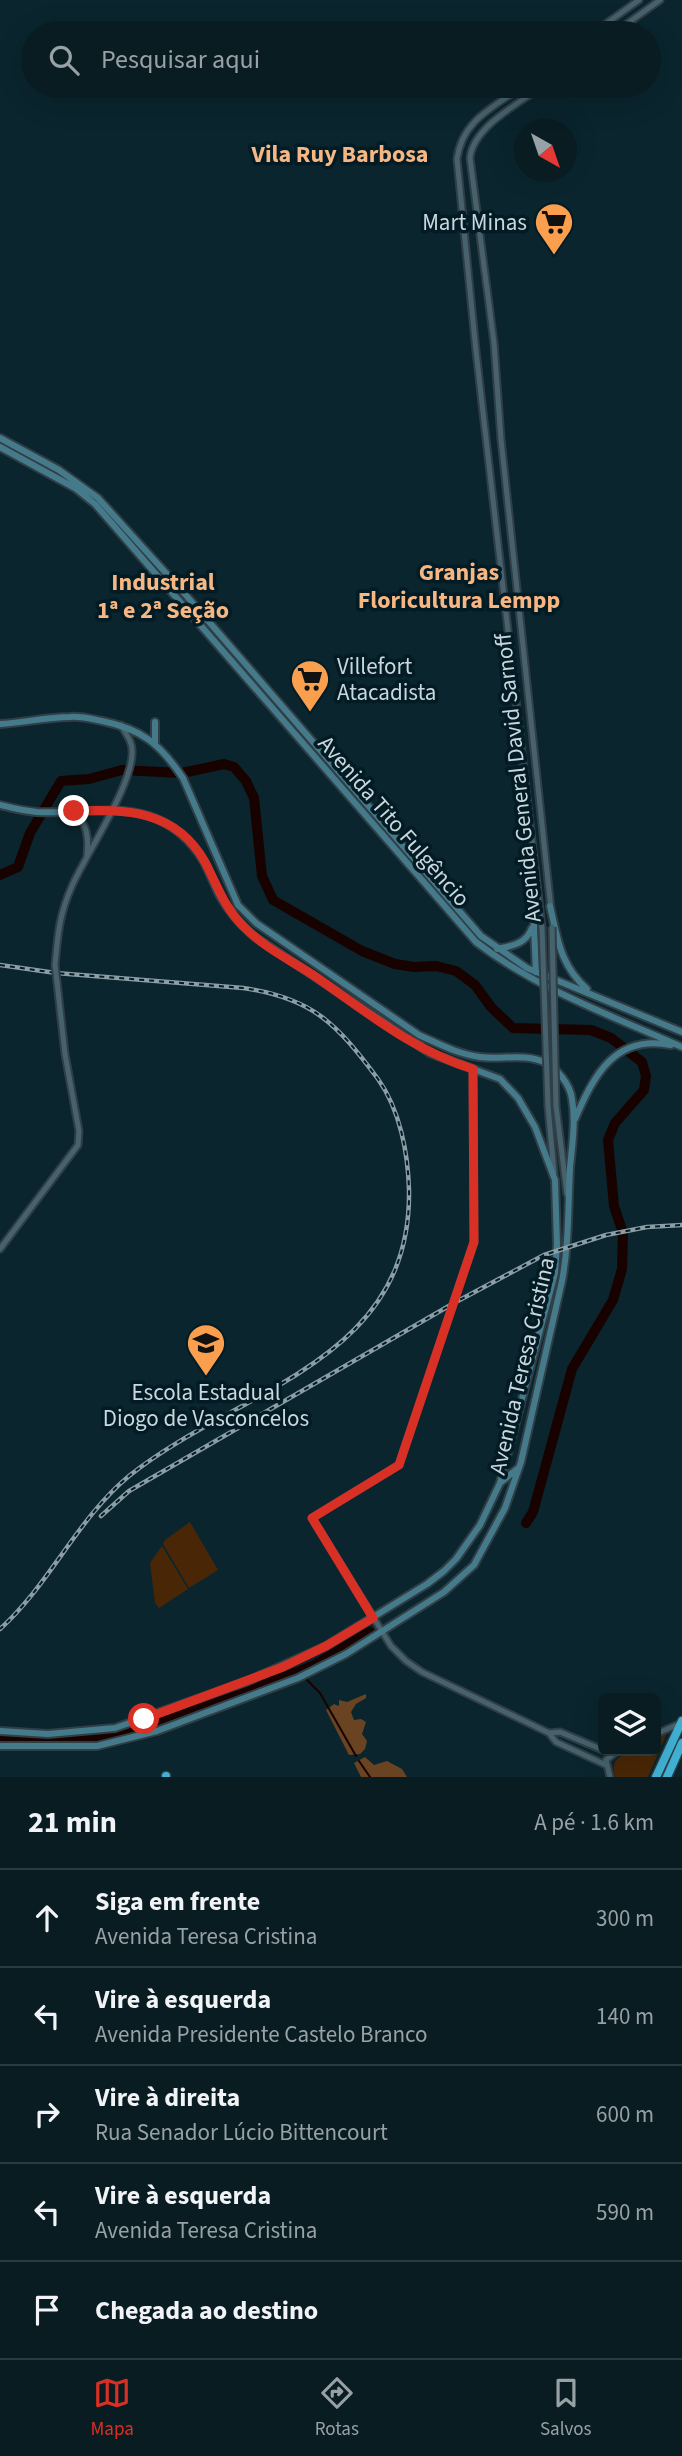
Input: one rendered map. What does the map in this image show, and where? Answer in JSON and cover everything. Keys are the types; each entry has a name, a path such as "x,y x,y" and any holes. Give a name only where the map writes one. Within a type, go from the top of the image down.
{"highway":[{"path":"656,1777 682,1722"},
{"path":"667,1777 682,1743"}],"main road":[{"name":"Avenida Tito Fulgêncio","path":"0,438 58,470 98,498 193,603 467,922 497,949 536,972 590,993"},
{"name":"Avenida Tito Fulgêncio","path":"0,447 75,488 95,504 461,926 497,958 536,982 682,1047"},
{"name":"Avenida Teresa Cristina","path":"0,724 72,716 121,725 139,732 161,750 183,778 239,905 256,923 419,1035 448,1049 481,1057 519,1057 544,1062 569,1086 573,1100 567,1257 562,1281 519,1467 505,1508 474,1565 444,1592 382,1632 299,1678 157,1731 97,1745 0,1746"},
{"path":"155,722 155,744"},
{"name":"Avenida Teresa Cristina","path":"0,805 22,811 138,812 172,827 198,852 232,914 255,937 414,1044 450,1062 500,1079 518,1098 535,1127 555,1180 557,1245 555,1273 500,1483 480,1525 456,1559 428,1584 326,1646 248,1681 114,1728 48,1734 0,1731"},
{"path":"536,982 533,904 537,887"},
{"path":"550,906 563,960 572,976 590,993 682,1032"},
{"path":"497,949 526,938 533,925"},
{"path":"573,1124 586,1093 608,1061 633,1046 646,1042 682,1047"},
{"path":"505,1508 500,1483 519,1467"},
{"path":"93,1732 97,1745"}],"street":[{"path":"610,21 639,0"},
{"path":"631,21 660,0"},
{"path":"467,129 507,98"},
{"path":"467,129 474,129 478,135 527,98"},
{"name":"Avenida General David Sarnoff","path":"467,129 459,145 459,179 542,928 548,1106 555,1180"},
{"name":"Avenida General David Sarnoff","path":"478,135 470,154 494,343 501,442 550,906 556,1106 568,1208"},
{"path":"459,179 473,186"},
{"path":"486,439 501,442"},
{"path":"487,447 501,442"},
{"path":"121,725 131,746"},
{"path":"0,1249 78,1145 79,1131 65,1054 55,965 60,916 76,876 112,810 130,770 131,746 139,732"},
{"path":"74,811 87,829 87,858"},
{"path":"473,1069 474,1242 399,1465 312,1518 391,1646 406,1661 431,1676 549,1733 556,1742 606,1765"},
{"path":"661,1732 682,1722"},
{"path":"549,1733 560,1732 598,1747"},
{"path":"607,1756 606,1765 610,1777"}],"shaded area":[{"path":"190,1522 218,1570 189,1588 163,1544"},
{"path":"162,1546 188,1589 159,1608 155,1603 150,1563"},
{"path":"366,1694 366,1698 356,1704 351,1712 354,1720 361,1719 366,1722 362,1734 367,1741 365,1749 360,1754 349,1755 326,1710 334,1704 339,1706 339,1700 347,1702"},
{"path":"661,1735 666,1735 661,1747"},
{"path":"657,1756 648,1777 615,1777 614,1768 620,1757"},
{"path":"365,1757 374,1765 387,1761 402,1769 407,1777 361,1777 354,1763"}],"waterway":[{"path":"0,875 18,867 30,833 61,781 89,779 122,770 182,773 224,764 234,767 246,781 254,798 262,876 273,900 362,951 395,964 436,966 456,971 475,985 491,1007 513,1028 591,1030 611,1038 642,1062 646,1076 644,1090 615,1123 608,1140 614,1206 623,1233 622,1269 613,1300 572,1369 533,1512 526,1523"},
{"path":"0,1739 49,1742 107,1738 137,1731 298,1672 370,1632"},
{"path":"307,1680 320,1693 356,1756"},
{"path":"359,1761 370,1777"}],"railway":[{"path":"0,965 56,973 243,988 288,999 306,1007 336,1029 386,1091 401,1132 409,1190 402,1248 382,1295 350,1334 311,1365 172,1446 129,1476 94,1512 34,1592 0,1629"},
{"path":"101,1516 129,1491 454,1303 544,1255 606,1235 647,1227 682,1225"}],"place":[{"name":"Mart Minas","path":"554,256"},
{"name":"Villefort Atacadista","path":"310,713"},
{"name":"Escola Estadual Diogo de Vasconcelos","path":"206,1377"}],"district":[{"name":"Vila Ruy Barbosa","path":"340,154"},
{"name":"Granjas Floricultura Lempp","path":"459,586"},
{"name":"Industrial 1ª e 2ª Seção","path":"163,596"}],"route":[{"path":"74,811 138,812 172,827 191,843 204,860 232,914 255,937 430,1054 473,1069 474,1242 399,1465 312,1518 373,1618 326,1646 283,1667 144,1719"}]}
